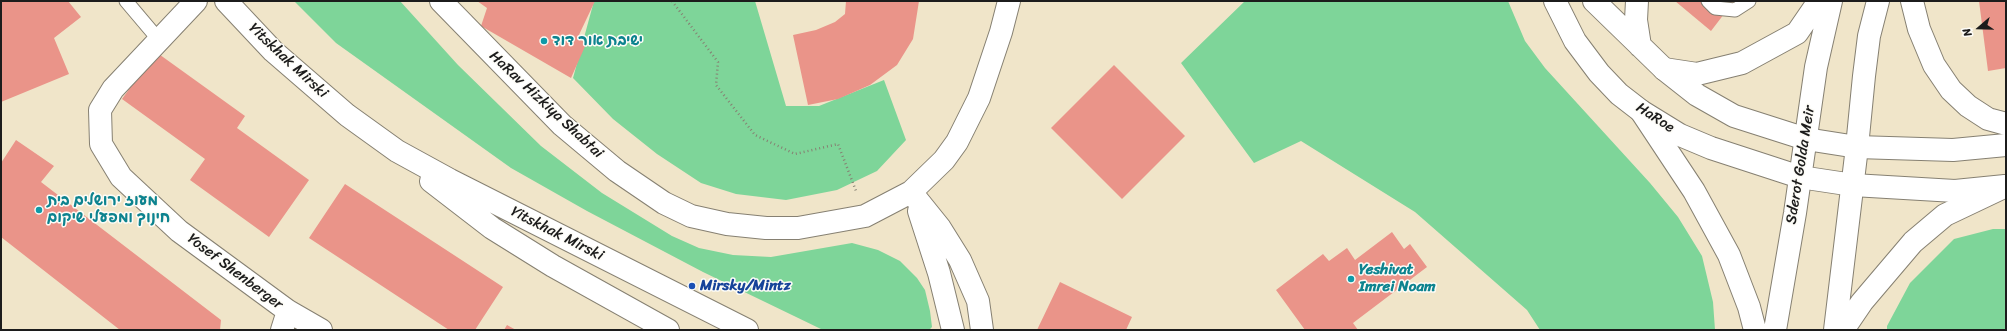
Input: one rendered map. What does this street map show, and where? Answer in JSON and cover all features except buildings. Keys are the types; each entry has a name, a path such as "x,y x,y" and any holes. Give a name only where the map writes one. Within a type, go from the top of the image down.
{"street":[{"name":"Yosef Shenberger","path":"196,1 113,89 100,110 100,144 121,177 179,230 285,321 321,330"},
{"name":"Yitskhak Mirski","path":"226,1 273,51 347,115 397,151 450,180 747,330"},
{"name":"HaRav Hizkiya Shabtai","path":"441,1 562,125 617,171 664,203 691,216 727,224 766,228 798,228 865,216 911,192 944,160 957,142 979,98 1001,32 1009,1"},
{"name":"HaRoe","path":"1555,1 1566,26 1586,57 1619,94 1641,111 1680,135 1711,148 1800,177 1853,185 1955,191 2006,186"},
{"path":"1594,1 1664,69 1696,94 1734,116 1806,139 1858,147 1953,150 2006,145"},
{"path":"1637,1 1636,20 1640,46"},
{"path":"1664,69 1696,74 1742,63 1797,33 1819,1"},
{"name":"Sderot Golda Meir","path":"1775,330 1806,139 1816,67 1831,1"},
{"path":"1835,330 1858,147 1867,49 1878,1"},
{"path":"1912,1 1919,30 1934,65 1951,90 1968,106 1988,119 2006,124"},
{"path":"1641,111 1694,191 1729,255 1749,307 1755,330"},
{"name":"Yitskhak Mirski","path":"371,132 445,194 492,228 553,266 668,330"},
{"path":"1843,330 1862,302 1913,242 1945,215 2006,186"},
{"path":"911,192 928,236 949,310 953,330"},
{"path":"911,192 940,228 960,260 978,301 982,330"}],"lane":[{"path":"126,1 159,40"},
{"path":"1708,1 1715,8 1735,10 1749,1"}],"path":[{"path":"672,1 718,62 716,85 755,135 795,154 838,144 865,216"}],"green space":[{"path":"400,1 458,65 541,146 602,193 672,236 699,248 733,255 771,257 852,243 878,250 900,261 917,278 925,290 932,327 929,330 823,330 703,272 587,211 511,168 336,43 295,2"},
{"path":"594,1 755,1 786,106 819,106 884,80 906,140 877,171 837,190 786,200 736,194 701,183 657,154 613,119 573,78"},
{"path":"1245,1 1508,1 1525,41 1545,68 1650,183 1678,217 1702,256 1713,302 1715,330 1540,330 1527,310 1415,212 1301,141 1254,163 1181,63"},
{"path":"1993,229 2006,229 2006,330 1887,330 1887,326 1910,283 1954,239"}],"place":[{"name":"ישיבת אור דוד","path":"544,41"},
{"name":"מעוז ירושלים בית חינוך ומפעלי שיקום","path":"39,210"},
{"name":"Yeshivat Imrei Noam","path":"1351,279"},
{"name":"Mirsky/Mintz","path":"692,286"}]}
